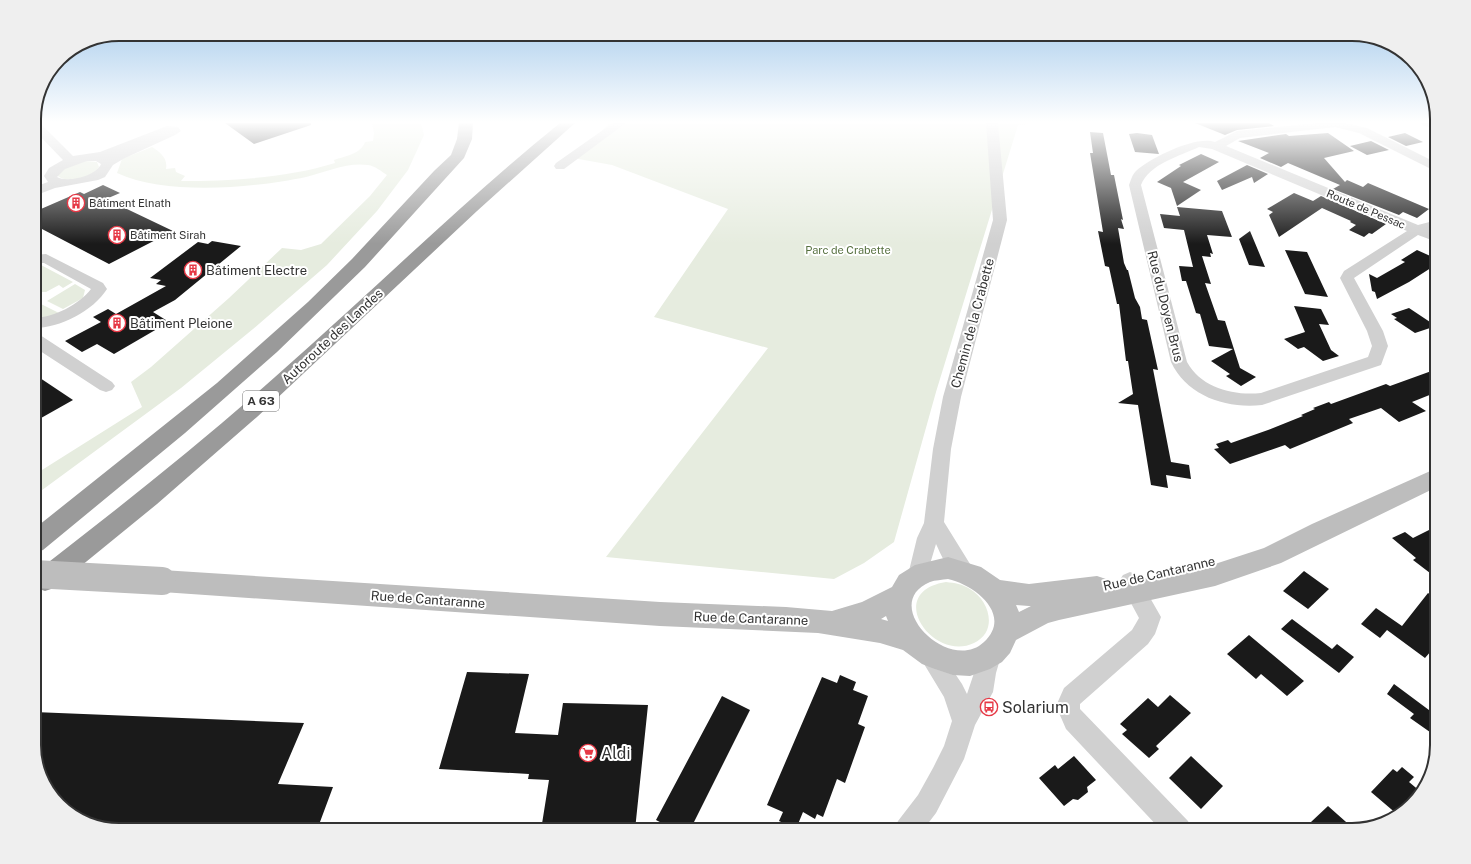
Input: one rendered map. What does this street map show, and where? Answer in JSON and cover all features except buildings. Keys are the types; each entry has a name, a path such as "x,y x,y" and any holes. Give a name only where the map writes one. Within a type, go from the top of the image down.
{"highway":[{"path":"438,175 443,163"},
{"path":"438,175 450,163"},
{"name":"Autoroute des Landes","path":"41,582 135,508 239,420 314,354 481,197 521,163"},
{"name":"A 63","path":"41,537 184,422 324,299 368,254 438,175"}],"street":[{"path":"41,182 50,176 56,168 66,163"},
{"path":"41,190 63,183 82,181 95,176 104,170 108,163"},
{"path":"560,166 564,163"},
{"name":"Chemin de la Crabette","path":"918,575 927,538 934,523 942,449 952,397 1000,220 995,163"},
{"name":"Rue du Doyen Brus","path":"1156,163 1139,174 1135,185 1179,362 1184,372 1190,379 1200,386 1221,396 1241,401 1262,399 1375,360 1380,346 1347,278 1349,274 1417,230"},
{"name":"Route de Pessac","path":"1255,163 1430,235"},
{"path":"50,176 51,180 63,183"},
{"path":"1417,230 1430,226"},
{"path":"41,258 46,258 98,286 99,289 97,295 90,300 41,325"},
{"path":"41,334 77,367 106,386"},
{"name":"Rue de Cantaranne","path":"1007,631 1038,615 1058,608 1133,587 1215,575 1272,556 1321,531 1430,480"},
{"path":"934,523 952,555 965,572"},
{"path":"920,646 944,661 961,663 976,662 990,656 998,649 1004,640 1007,631 1005,610 993,591 985,583 965,572 948,568 937,569 918,575 906,585 900,595 898,605 899,616 903,628 942,672 954,692 964,721"},
{"name":"Rue de Cantaranne","path":"41,574 698,616 822,621 870,627 920,646"},
{"name":"Rue de Cantaranne","path":"993,591 1029,595 1098,587 1133,587"},
{"path":"1133,587 1150,617 1147,627 1140,637 1072,696 1068,702 1068,710 1074,721 1172,823"},
{"name":"Rue de Cantaranne","path":"822,621 853,617 867,613 900,595"},
{"path":"912,823 926,804 942,777 955,750 964,721 981,692 984,674 990,656"}],"green space":[{"path":"79,163 98,163 99,167 96,171 86,177 69,180 57,175 62,169"},
{"path":"120,163 166,163 166,169 175,168 176,172 185,176 181,181 259,178 334,163 411,163 408,170 377,211 327,265 253,329 181,388 41,491 41,471 142,407 131,382 151,367 229,298 282,248 301,250 321,244 370,196 387,175 371,166 360,164 285,181 236,187 185,187 160,185 137,180 117,173"},
{"name":"Parc de Crabette","path":"603,163 1006,163 936,392 894,542 864,563 834,579 606,557 768,348 654,317 728,209 612,165"},
{"path":"41,265 73,282 63,288 59,285 46,292 41,292"},
{"path":"75,284 85,290 83,298 63,309 47,301"},
{"path":"41,304 59,313 47,318 41,318"},
{"path":"946,582 958,584 970,589 977,594 986,608 989,624 987,631 982,638 974,643 958,647 943,643 931,635 921,624 916,611 918,599 927,588"}],"place":[{"name":"Bâtiment Elnath","path":"76,203"},
{"name":"Bâtiment Sirah","path":"117,235"},
{"name":"Bâtiment Electre","path":"193,270"},
{"name":"Bâtiment Pleione","path":"117,323"},
{"name":"Solarium","path":"989,707"},
{"name":"Aldi","path":"588,753"}]}
